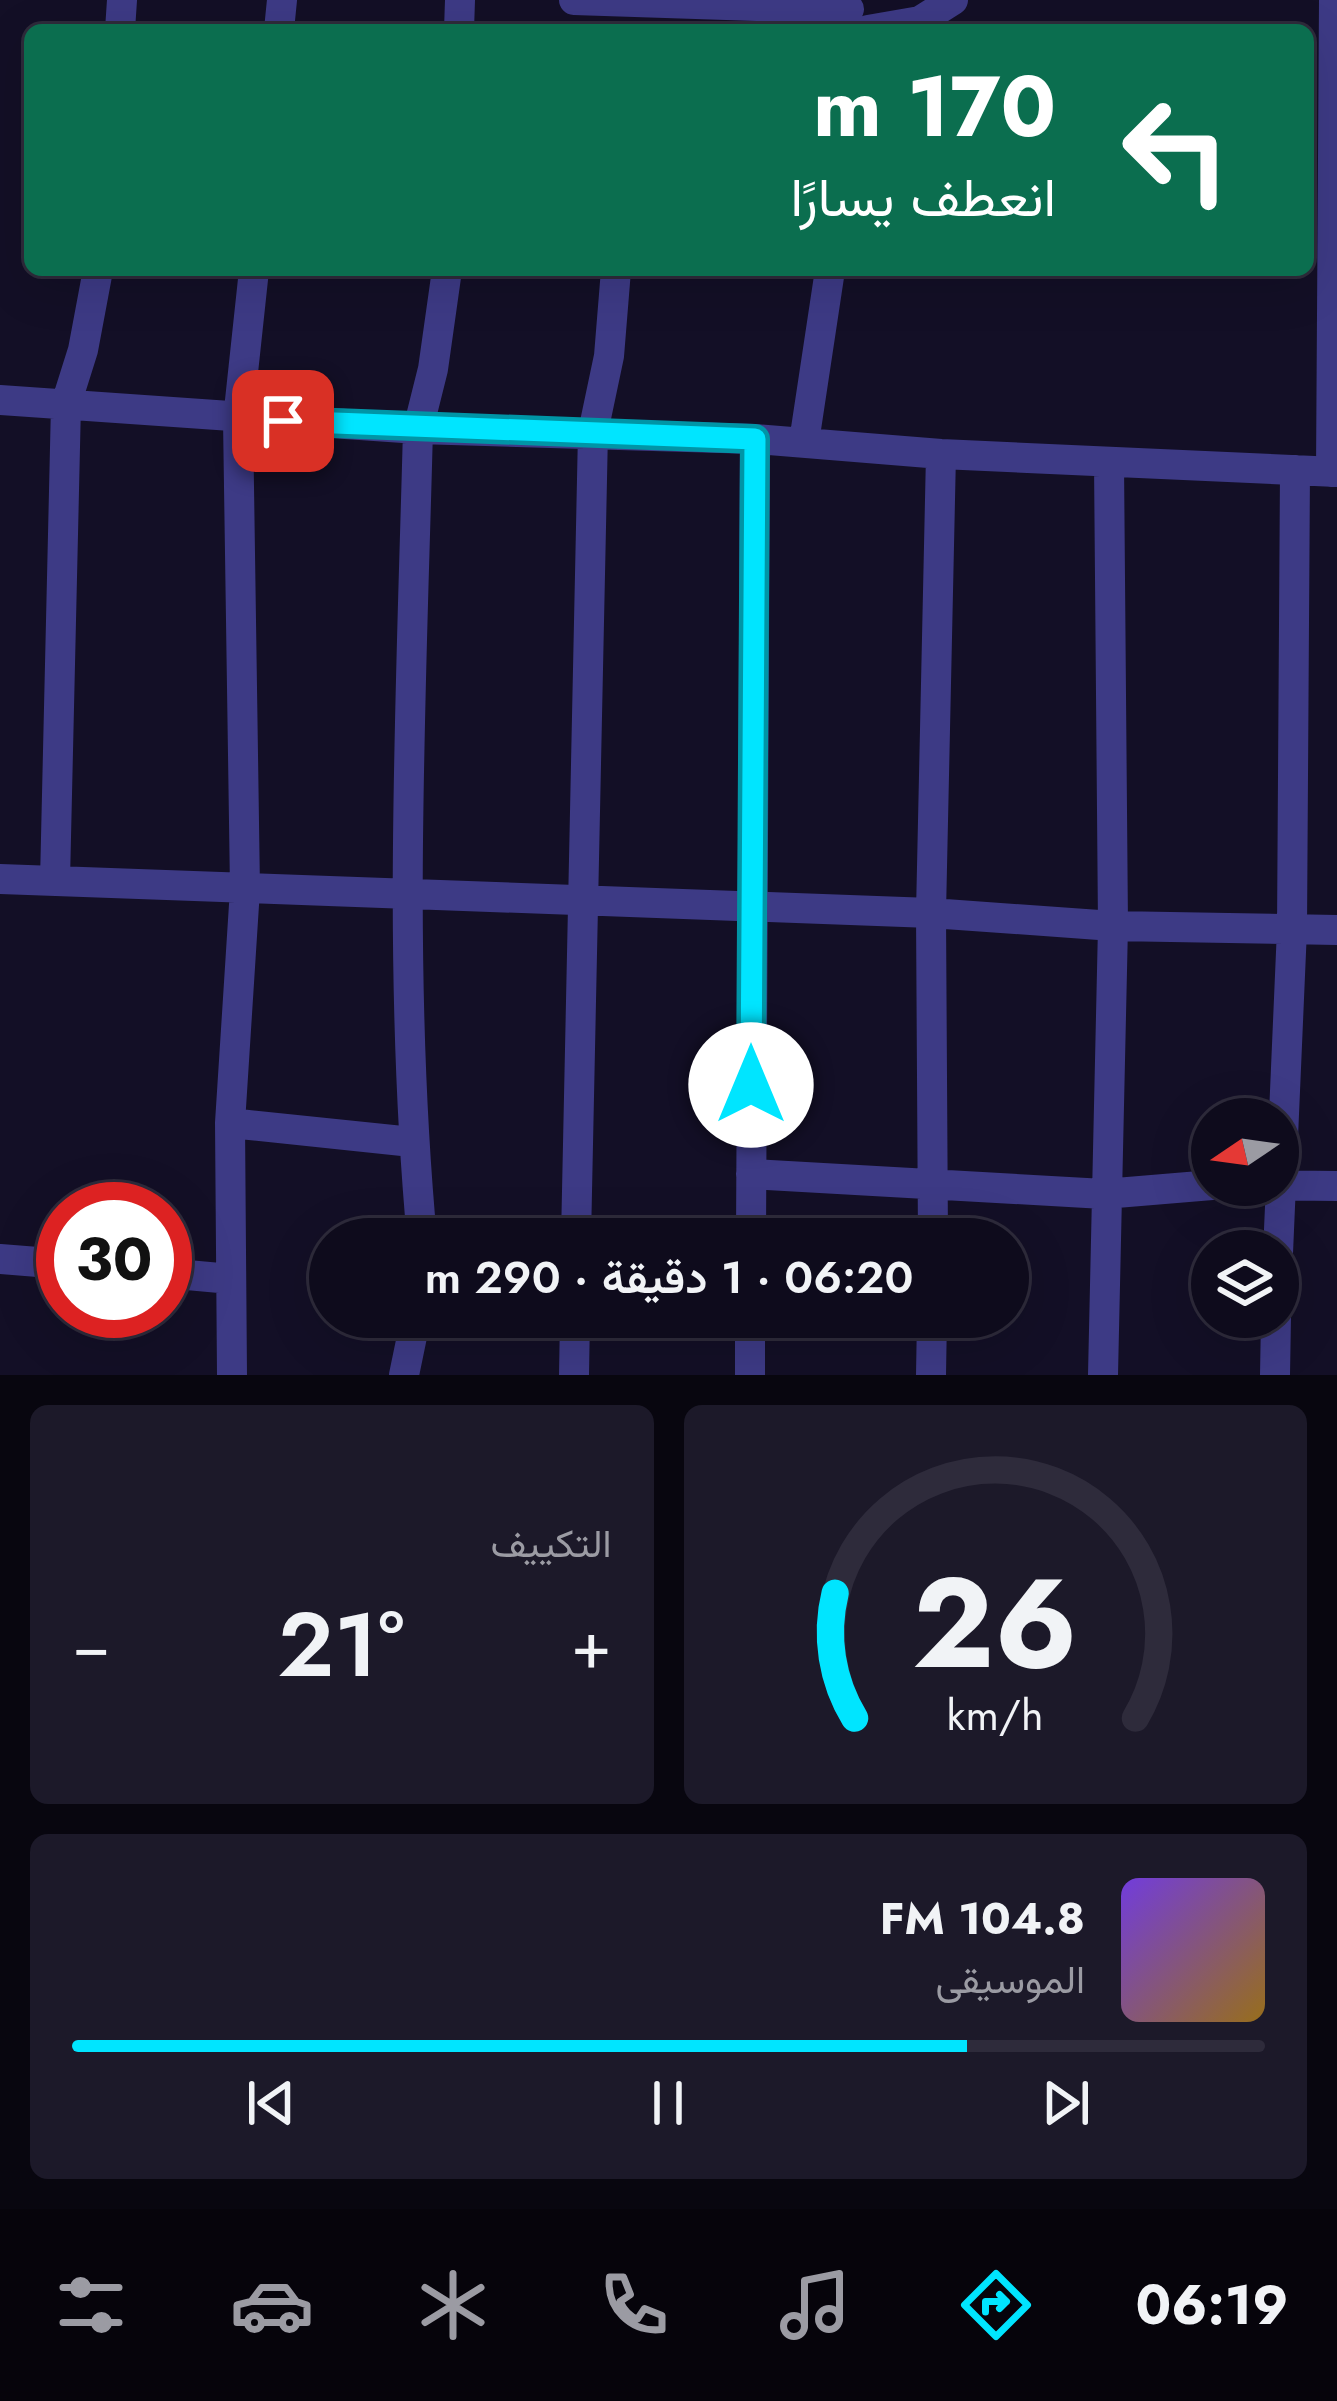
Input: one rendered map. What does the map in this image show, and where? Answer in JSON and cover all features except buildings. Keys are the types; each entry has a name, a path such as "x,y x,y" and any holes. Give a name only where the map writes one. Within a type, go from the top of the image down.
{"street":[{"path":"579,0 635,16 920,21 953,0"},
{"path":"0,400 418,429 755,439 941,454 1334,472 1334,0"},
{"path":"55,881 66,404 97,276"},
{"path":"232,1375 230,1123 245,889 238,419 253,276"},
{"path":"420,1218 412,1142 407,896 418,429 433,369 446,276"},
{"path":"576,1218 592,432 609,356 616,276"},
{"path":"804,442 829,276"},
{"path":"751,1218 755,439"},
{"path":"933,1218 931,913 941,454"},
{"path":"1103,1375 1113,926 1109,462"},
{"path":"1284,1098 1292,929 1295,470"},
{"path":"0,879 931,913 1113,926 1337,930"},
{"path":"230,1123 412,1142"},
{"path":"751,1174 1104,1194 1191,1187"},
{"path":"1299,1186 1337,1186"},
{"path":"0,1259 36,1262"},
{"path":"192,1275 231,1279"},
{"path":"404,1375 412,1338"},
{"path":"574,1375 575,1338"},
{"path":"750,1375 751,1338"},
{"path":"932,1338 932,1375"},
{"path":"1274,1375 1275,1338"}],"route":[{"path":"283,421 755,439 751,1085"}]}
